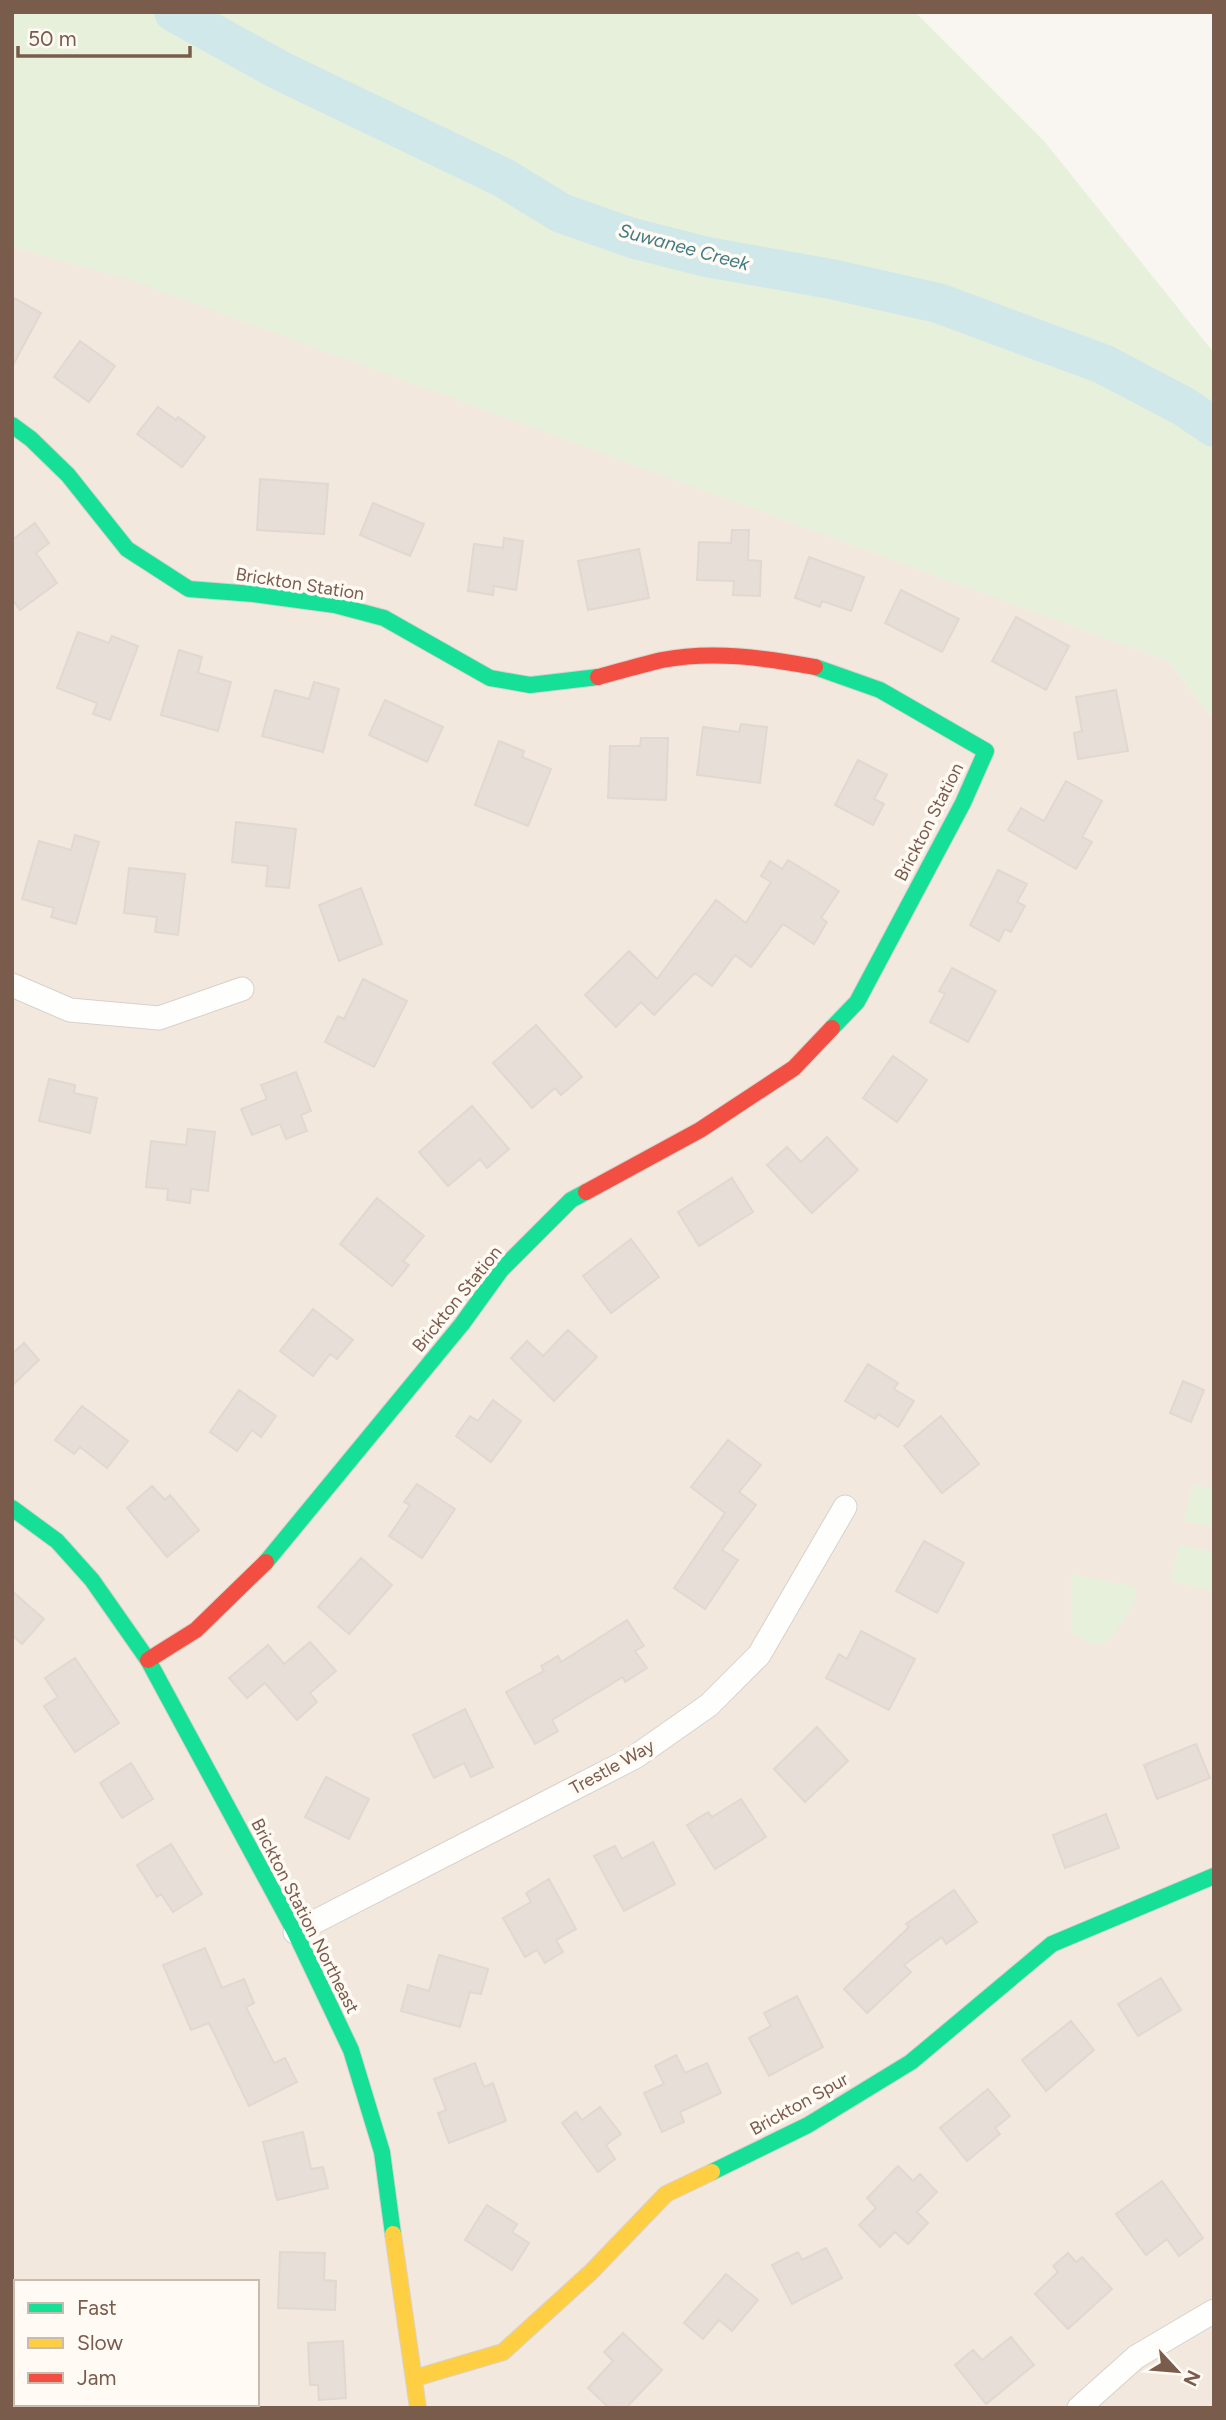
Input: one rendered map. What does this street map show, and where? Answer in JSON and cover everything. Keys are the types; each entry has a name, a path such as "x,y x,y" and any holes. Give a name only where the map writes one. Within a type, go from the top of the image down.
{"street":[{"name":"Brickton Station","path":"12,425 31,439 68,475 127,549 189,589 335,605 384,618 490,678 530,685 597,677 664,660 714,654 772,659 823,669 880,690 986,751 963,803 857,1002 793,1068 699,1130 571,1200 501,1270 462,1324 263,1566 196,1630 148,1660"},
{"path":"12,985 70,1010 159,1018 242,989"},
{"name":"Trestle Way","path":"295,1933 635,1757 709,1705 759,1655 845,1507"},
{"name":"Brickton Station Northeast","path":"12,1508 57,1541 92,1580 148,1660 295,1933 351,2050 382,2152 418,2408"},
{"name":"Brickton Spur","path":"415,2378 503,2352 592,2272 666,2194 808,2124 911,2062 1052,1944 1214,1876"},
{"path":"1079,2408 1136,2357 1214,2311"}],"shaded area":[{"path":"12,247 128,278 1168,661 1214,720 1214,2408 12,2408"}],"green space":[{"path":"12,12 915,12 1044,141 1214,353 1214,720 1168,661 128,279 12,247"},
{"path":"1192,1484 1214,1489 1214,1528 1184,1521"},
{"path":"1179,1545 1214,1552 1214,1591 1171,1581"},
{"path":"1071,1574 1137,1587 1133,1607 1110,1640 1095,1645 1071,1632"}],"building":[{"path":"12,297 41,313 12,367"},
{"path":"80,341 115,366 89,402 54,377"},
{"path":"158,407 176,420 178,417 205,437 182,467 137,434"},
{"path":"260,479 328,484 324,534 257,530"},
{"path":"373,503 424,524 410,556 360,535"},
{"path":"35,523 49,543 36,553 57,583 20,610 12,599 12,540"},
{"path":"732,530 749,530 748,560 761,561 760,596 733,595 734,581 697,580 699,542 731,543"},
{"path":"504,538 523,541 516,590 494,586 493,595 468,591 474,544 503,548"},
{"path":"639,549 649,598 588,610 578,561"},
{"path":"809,557 864,577 851,611 822,601 820,607 795,598"},
{"path":"901,590 959,619 942,652 885,623"},
{"path":"1016,617 1069,646 1046,690 992,661"},
{"path":"78,632 109,643 112,636 138,646 110,720 93,714 97,703 57,688"},
{"path":"179,650 202,657 198,673 231,682 218,731 161,715"},
{"path":"314,682 339,689 323,752 262,736 275,690 309,699"},
{"path":"1116,690 1128,751 1078,759 1074,733 1082,731 1076,697"},
{"path":"385,700 443,727 427,762 369,735"},
{"path":"741,724 767,727 760,783 697,775 703,727 739,732"},
{"path":"641,738 668,738 666,800 608,798 610,746 640,746"},
{"path":"499,741 524,751 522,757 551,769 528,826 475,805"},
{"path":"858,760 887,775 874,799 884,804 873,825 835,805"},
{"path":"1066,781 1102,801 1082,837 1092,842 1076,869 1008,830 1021,808 1044,821"},
{"path":"236,822 296,829 289,888 266,886 268,866 232,862"},
{"path":"75,835 99,842 76,924 51,917 54,908 22,899 39,841 71,850"},
{"path":"788,860 839,891 821,918 827,922 814,944 783,924 751,967 735,955 712,986 695,973 654,1015 641,1002 616,1027 585,995 629,951 657,979 716,900 746,923 771,882 761,876 770,861 782,869"},
{"path":"129,868 185,874 178,935 155,932 157,917 124,913"},
{"path":"998,870 1027,884 1017,902 1025,906 1011,932 1005,929 999,941 970,925"},
{"path":"361,888 382,944 339,961 319,905"},
{"path":"952,968 996,991 968,1042 930,1022 945,994 939,991"},
{"path":"363,979 407,1001 374,1067 325,1042 338,1016 344,1019"},
{"path":"536,1025 582,1077 561,1095 555,1088 532,1108 493,1063"},
{"path":"893,1056 927,1080 897,1122 863,1098"},
{"path":"296,1072 311,1111 301,1115 307,1131 286,1139 280,1124 252,1135 241,1109 267,1099 261,1085"},
{"path":"49,1079 75,1085 74,1093 97,1098 90,1133 39,1121"},
{"path":"472,1106 509,1149 487,1168 480,1159 448,1186 419,1152"},
{"path":"188,1129 215,1132 208,1191 191,1189 190,1203 167,1200 168,1189 146,1187 151,1141 186,1145"},
{"path":"827,1137 858,1170 812,1213 767,1165 787,1147 801,1162"},
{"path":"732,1178 753,1212 699,1246 678,1212"},
{"path":"377,1198 424,1236 403,1261 409,1265 392,1286 340,1244"},
{"path":"631,1239 659,1277 611,1313 583,1276"},
{"path":"313,1309 353,1340 337,1359 330,1354 313,1376 280,1351"},
{"path":"568,1330 597,1357 554,1401 511,1358 527,1341 543,1356"},
{"path":"24,1343 39,1360 12,1386 12,1354"},
{"path":"868,1364 898,1383 894,1389 914,1401 898,1427 878,1414 875,1419 845,1401"},
{"path":"1183,1381 1204,1390 1191,1422 1170,1413"},
{"path":"239,1390 276,1416 261,1437 252,1430 237,1451 210,1432"},
{"path":"493,1400 521,1421 491,1462 456,1436 470,1416 478,1421"},
{"path":"82,1406 128,1441 107,1468 80,1447 74,1454 55,1440"},
{"path":"941,1416 979,1464 942,1493 904,1446"},
{"path":"728,1440 761,1465 739,1492 756,1505 722,1550 738,1560 705,1609 674,1588 725,1513 691,1487"},
{"path":"417,1484 455,1509 422,1558 389,1536 410,1505 404,1502"},
{"path":"152,1486 165,1500 170,1495 199,1530 167,1557 127,1508"},
{"path":"924,1541 964,1563 937,1613 896,1591"},
{"path":"361,1558 392,1585 349,1634 318,1607"},
{"path":"12,1591 44,1619 22,1644 12,1635"},
{"path":"627,1620 644,1646 635,1651 647,1668 625,1682 623,1677 552,1720 558,1731 535,1744 506,1692 544,1671 541,1666 558,1656 561,1662"},
{"path":"861,1631 915,1659 889,1710 826,1678 839,1654 847,1659"},
{"path":"310,1642 336,1671 310,1693 317,1702 297,1720 265,1683 247,1698 229,1678 268,1645 284,1664"},
{"path":"75,1658 119,1723 75,1752 44,1706 58,1697 45,1678"},
{"path":"465,1709 493,1767 471,1777 464,1763 434,1778 413,1735"},
{"path":"817,1727 848,1761 805,1802 774,1769"},
{"path":"1196,1744 1210,1778 1157,1799 1144,1765"},
{"path":"131,1763 153,1799 122,1818 100,1783"},
{"path":"326,1777 369,1799 349,1839 305,1817"},
{"path":"741,1799 766,1837 715,1869 687,1825 708,1812 712,1817"},
{"path":"1106,1814 1119,1848 1065,1868 1053,1835"},
{"path":"653,1842 675,1884 624,1911 594,1856 615,1846 622,1859"},
{"path":"171,1844 202,1894 173,1912 161,1894 157,1897 137,1865"},
{"path":"549,1879 576,1929 556,1940 563,1952 545,1963 537,1950 525,1957 503,1918 531,1902 526,1893"},
{"path":"954,1890 977,1922 946,1944 942,1937 904,1965 911,1972 867,2013 844,1989 909,1927 906,1924"},
{"path":"205,1948 222,1988 244,1979 254,2003 246,2007 274,2063 285,2058 297,2082 249,2106 209,2023 191,2030 163,1965"},
{"path":"439,1955 488,1969 481,1994 470,1992 460,2027 401,2011 408,1985 429,1991"},
{"path":"1161,1978 1181,2010 1138,2036 1118,2004"},
{"path":"797,1996 823,2047 769,2076 749,2038 771,2026 764,2013"},
{"path":"1071,2021 1094,2050 1046,2091 1022,2060"},
{"path":"676,2055 685,2073 707,2063 721,2093 680,2112 684,2122 662,2132 644,2093 664,2084 655,2066"},
{"path":"475,2063 484,2087 493,2083 506,2121 449,2143 438,2113 446,2110 434,2079"},
{"path":"988,2089 1010,2116 995,2128 1000,2134 967,2161 940,2128"},
{"path":"600,2107 621,2134 606,2145 615,2159 598,2172 562,2123 576,2112 582,2120"},
{"path":"303,2132 311,2169 323,2167 328,2188 277,2200 263,2142"},
{"path":"898,2166 913,2181 920,2174 937,2192 917,2212 928,2223 908,2244 895,2232 880,2247 859,2225 876,2208 867,2198"},
{"path":"1162,2181 1203,2238 1179,2256 1167,2239 1146,2255 1116,2214"},
{"path":"487,2205 517,2224 512,2232 529,2243 512,2270 465,2240"},
{"path":"826,2248 842,2278 792,2304 772,2265 798,2252 802,2260"},
{"path":"280,2252 325,2253 324,2280 336,2281 335,2310 278,2308"},
{"path":"1068,2253 1076,2262 1082,2257 1112,2289 1068,2329 1035,2294 1058,2272 1053,2266"},
{"path":"726,2274 758,2300 732,2331 719,2320 703,2339 684,2323"},
{"path":"623,2333 662,2370 626,2408 609,2408 588,2388 613,2361 604,2352"},
{"path":"1011,2337 1034,2365 986,2404 955,2365 973,2350 982,2360"},
{"path":"343,2341 346,2398 319,2400 318,2385 310,2385 308,2343"}],"waterway":[{"name":"Suwanee Creek","path":"174,12 281,71 504,178 561,213 632,238 707,257 831,279 938,303 1103,364 1183,406 1214,427"}],"traffic: fast":[{"path":"12,425 31,439 68,475 127,549 189,589 335,605 384,618 490,678 530,685 598,677"},
{"path":"815,667 880,690 986,751 963,803 857,1002 832,1028"},
{"path":"266,1562 462,1324 501,1270 571,1200 586,1192"},
{"path":"12,1508 57,1541 92,1580 148,1660 295,1932 351,2050 382,2152 393,2234"},
{"path":"712,2172 808,2125 911,2062 1052,1944 1214,1876"}],"traffic: slow":[{"path":"415,2378 503,2352 591,2272 666,2194 712,2172"},
{"path":"393,2234 418,2408"}],"traffic: jam":[{"path":"598,677 662,660 720,655 815,667"},
{"path":"586,1192 700,1130 794,1068 832,1028"},
{"path":"148,1660 196,1630 266,1562"}]}
